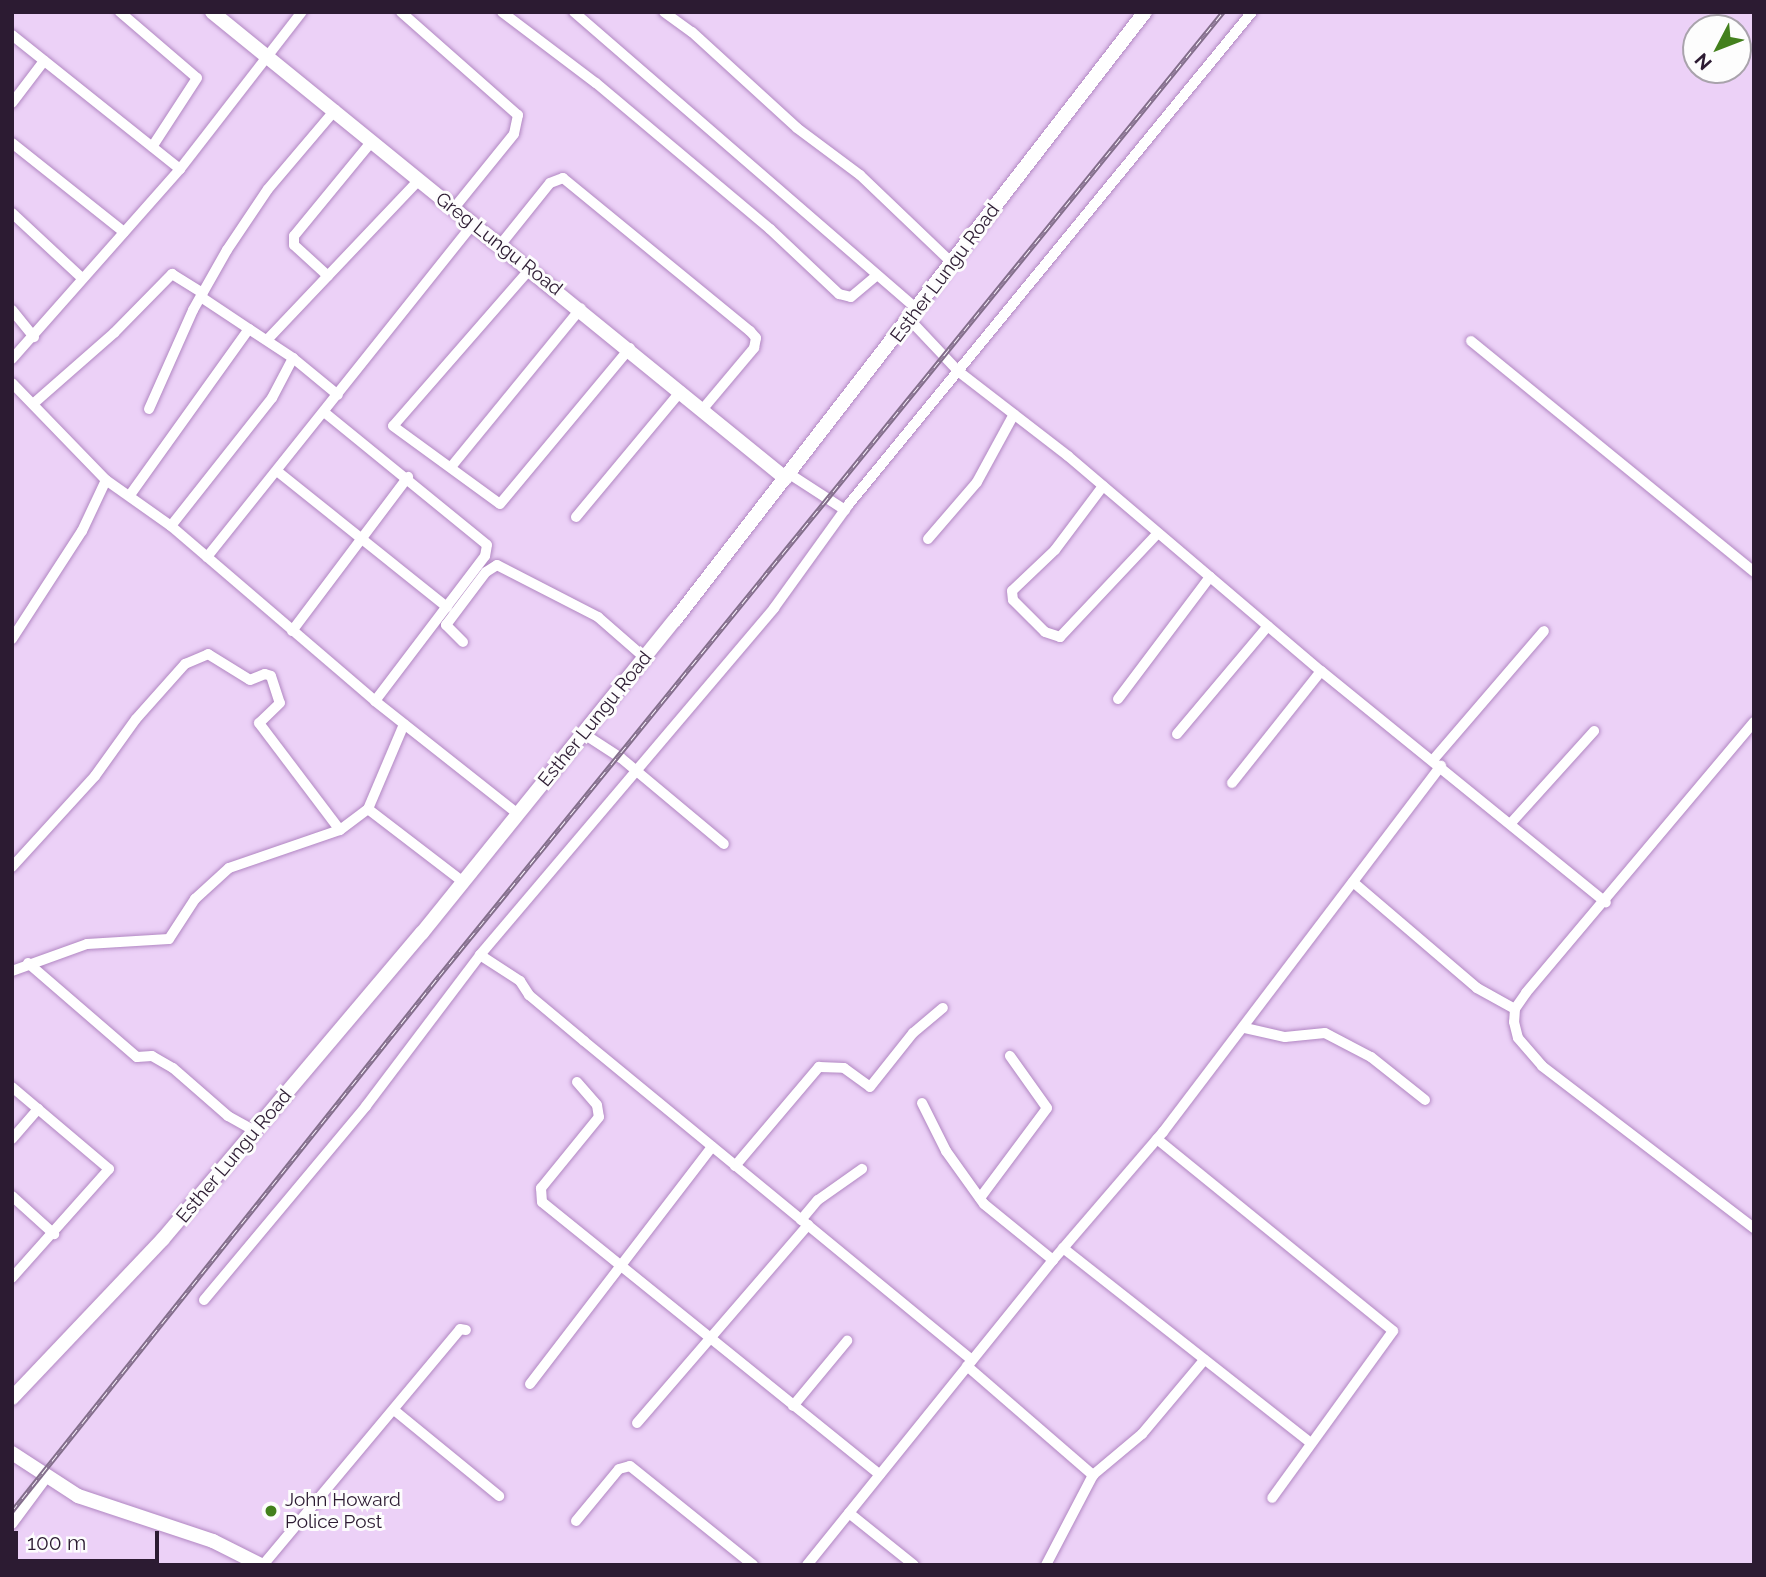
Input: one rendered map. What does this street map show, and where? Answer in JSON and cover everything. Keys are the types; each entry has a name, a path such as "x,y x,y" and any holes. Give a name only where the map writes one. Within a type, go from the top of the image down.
{"street":[{"path":"120,12 197,78 152,147"},
{"name":"Greg Lungu Road","path":"212,12 581,308 702,410 787,475"},
{"path":"12,359 180,169 302,12"},
{"path":"401,12 518,115 514,134 454,208"},
{"path":"502,12 596,83 770,229 839,294 850,297 876,276"},
{"path":"575,12 876,276 913,314 957,371 1103,486 1321,671 1606,903"},
{"path":"664,12 692,32 797,128 860,175 952,263"},
{"name":"Esther Lungu Road","path":"12,1398 163,1239 584,734 1145,12"},
{"path":"204,1300 366,1106 480,955 780,600 845,510 1252,12"},
{"path":"12,35 180,169"},
{"path":"12,103 44,61"},
{"path":"149,409 202,295 268,189 335,110"},
{"path":"328,276 294,245 293,236 372,141"},
{"path":"12,142 124,232"},
{"path":"501,244 550,183 563,178 750,331 756,338 754,348 702,410"},
{"path":"267,340 419,180"},
{"path":"12,213 82,278"},
{"path":"207,557 474,223"},
{"path":"530,269 393,426 451,467 496,504 504,502 630,348"},
{"path":"33,404 114,333 172,274 293,358 338,395"},
{"path":"451,467 581,308"},
{"path":"12,310 34,337"},
{"path":"130,495 249,329"},
{"path":"1471,341 1754,572"},
{"path":"171,527 272,398 293,358"},
{"path":"12,383 106,480 171,527 375,701 518,814"},
{"path":"576,517 681,391"},
{"path":"324,412 408,477 487,545 485,556 375,701"},
{"path":"928,539 977,482 1014,414"},
{"path":"277,471 447,607"},
{"path":"787,475 845,510"},
{"path":"292,631 408,477"},
{"path":"12,639 82,531 106,480"},
{"path":"1103,486 1055,550 1012,591 1013,600 1045,632 1060,637 1157,534"},
{"path":"463,642 446,625 485,572 497,565 598,617 645,658"},
{"path":"1118,699 1210,577"},
{"path":"1177,734 1268,626"},
{"path":"807,1565 1053,1260 1157,1139 1245,1028 1353,883 1437,763 1544,631"},
{"path":"12,867 95,776 136,719 185,664 208,654 250,680 265,674 271,676 280,703 259,723 340,830"},
{"path":"1232,783 1321,671"},
{"path":"1754,722 1515,1009 1518,1038 1542,1066 1754,1228"},
{"path":"12,971 28,963 87,944 169,939 195,899 229,868 340,830 368,810 404,724"},
{"path":"1511,823 1594,731"},
{"path":"584,734 636,771 724,844"},
{"path":"368,810 463,882"},
{"path":"1353,883 1477,988 1515,1009"},
{"path":"480,955 520,981 529,995 804,1222 969,1363 1093,1475"},
{"path":"28,963 137,1057 152,1056 173,1068 228,1116 255,1131"},
{"path":"735,1166 819,1067 844,1068 870,1087 913,1033 943,1008"},
{"path":"1245,1028 1284,1037 1325,1033 1371,1057 1425,1100"},
{"path":"980,1198 1047,1108 1010,1056"},
{"path":"577,1083 597,1105 599,1116 539,1196 619,1267 880,1475"},
{"path":"12,1087 109,1170 12,1278"},
{"path":"922,1104 946,1151 980,1198 998,1219 1053,1260"},
{"path":"12,1139 38,1109"},
{"path":"1157,1139 1394,1331 1272,1498"},
{"path":"530,1384 712,1147"},
{"path":"637,1423 804,1222 818,1200 862,1169"},
{"path":"12,1196 54,1234"},
{"path":"1063,1248 1311,1443"},
{"path":"12,1453 46,1478 78,1496 241,1553 262,1565 460,1329 466,1330"},
{"path":"793,1406 847,1341"},
{"path":"1046,1565 1093,1475 1142,1434 1204,1360"},
{"path":"394,1410 499,1496"},
{"path":"576,1521 619,1469 630,1466 752,1565"},
{"path":"12,1524 46,1478"},
{"path":"849,1513 914,1565"},
{"path":"230,1565 241,1553"}],"railway":[{"path":"12,1511 439,976 1223,12"}],"place":[{"name":"John Howard Police Post","path":"271,1511"}]}
